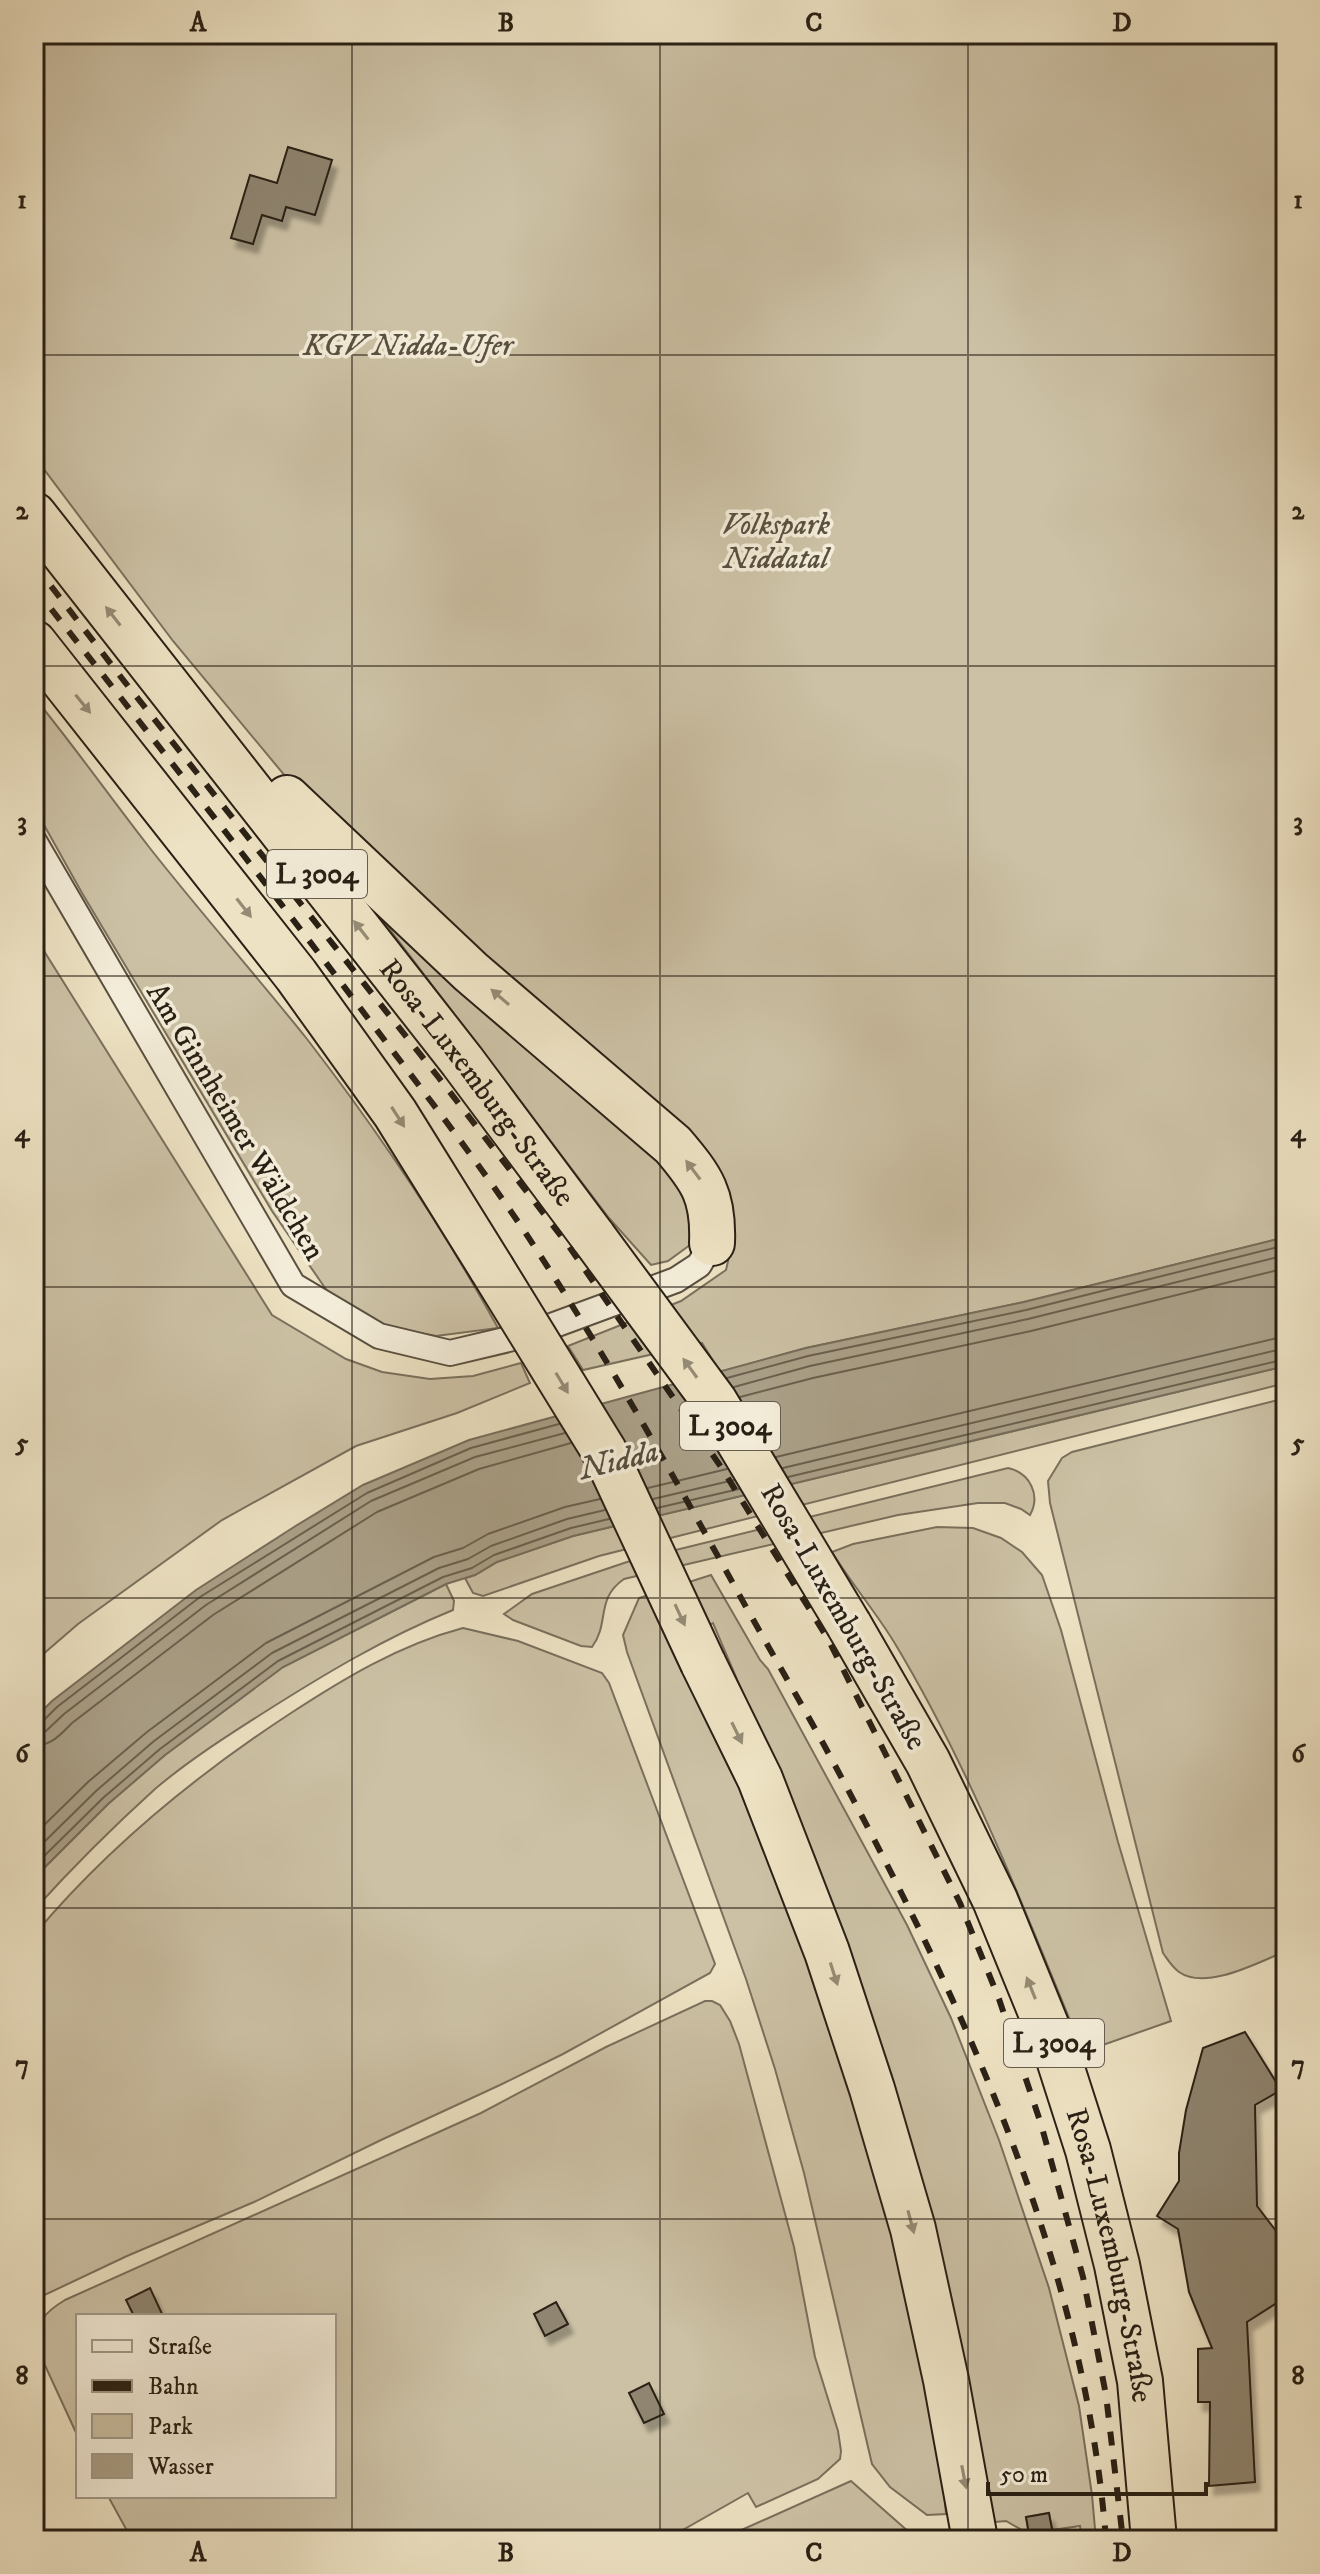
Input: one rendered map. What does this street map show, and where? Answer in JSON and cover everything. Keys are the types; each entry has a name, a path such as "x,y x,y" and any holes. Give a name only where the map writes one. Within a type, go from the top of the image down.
{"highway":[{"name":"Rosa-Luxemburg-Straße","path":"34,515 462,1061 715,1402 928,1762 995,1900 1055,2047 1088,2150 1117,2265 1140,2381 1152,2519"},
{"name":"L 3004","path":"34,643 296,975 395,1113 604,1451 760,1779 827,1952 913,2229 946,2380 974,2531"},
{"path":"146,658 332,842 471,972 673,1145 697,1174 707,1192 712,1243"}],"street":[{"name":"Am Ginnheimer Wäldchen","path":"34,841 293,1285 305,1293 379,1336 450,1353 530,1334 676,1280 699,1265 712,1243"}],"green space":[{"name":"Volkspark Niddatal","path":"34,34 1286,34 1286,1237 1024,1302 806,1348 720,1372 702,1343 583,1370 568,1346 681,1301 726,1270 731,1248 729,1215 315,812 173,641 34,456"},
{"path":"34,697 149,847 333,1074 432,1216 498,1328 436,1336 371,1321 334,1301 272,1211 34,807"},
{"path":"372,906 694,1183 694,1242 668,1261 651,1265 609,1218"},
{"path":"34,935 272,1315 346,1359 382,1372 430,1379 473,1376 521,1363 530,1383 457,1413 356,1446 222,1520 78,1624 34,1662"},
{"path":"1286,1366 1286,1383 599,1556 483,1596 473,1593 465,1578 497,1562 573,1536"},
{"path":"1286,1398 1286,1951 1218,1977 1190,1977 1179,1972 1163,1953 1050,1503 1048,1481 1062,1458 1072,1452"},
{"path":"1008,1468 1022,1475 1031,1486 1034,1500 1030,1515 1005,1503 978,1503 898,1515 624,1579 609,1595 601,1629 592,1647 581,1646 504,1614 532,1594 627,1562"},
{"path":"937,1527 973,1528 1001,1538 1022,1552 1042,1575 1061,1630 1118,1842 1171,2021 1083,2052 1019,1896 948,1741 894,1642 832,1552 853,1544"},
{"path":"711,1575 768,1669 907,1925 951,2018 999,2140 1049,2288 1079,2406 1096,2540 1082,2540 1080,2526 1052,2530 1049,2513 1026,2517 1029,2534 1006,2521 995,2522 949,2302 777,1773 713,1623 672,1643 699,1682 776,1866 848,2082 896,2248 922,2355 946,2514 927,2515 890,2487 872,2464 804,2173 775,2069 623,1635 639,1598"},
{"path":"446,1584 454,1601 453,1610 378,1645 193,1759 124,1818 34,1910 34,1878 108,1804 165,1755 283,1667"},
{"path":"463,1628 518,1641 602,1673 609,1683 715,1964 710,1973 500,2085 254,2202 34,2300 34,1935 121,1844 253,1738 372,1664 416,1644"},
{"path":"705,2001 720,2005 730,2021 794,2247 815,2357 838,2431 840,2459 818,2479 756,2507 748,2493 665,2540 132,2540 109,2498 336,2498 336,2314 76,2314 76,2433 37,2348 37,2332 42,2319 65,2300 481,2113 606,2047"},
{"path":"851,2481 918,2540 719,2540"}],"water":[{"name":"Nidda","path":"1286,1237 1286,1366 573,1536 497,1562 475,1575 446,1584 283,1667 165,1755 108,1804 34,1878 34,1719 52,1701 196,1590 363,1485 469,1440 806,1348 1024,1302"}],"building":[{"path":"288,147 332,160 315,215 286,207 282,221 262,215 253,244 231,238 250,175 277,183"},
{"path":"1245,2032 1281,2090 1255,2105 1257,2206 1286,2244 1286,2297 1247,2322 1255,2482 1209,2486 1210,2402 1198,2402 1198,2349 1212,2348 1189,2292 1178,2229 1157,2216 1179,2181 1179,2153 1186,2110 1203,2048"},
{"path":"150,2288 162,2314 133,2314 126,2300"},
{"path":"556,2302 568,2324 545,2336 534,2314"},
{"path":"649,2383 664,2414 644,2423 629,2393"},
{"path":"1049,2513 1054,2540 1030,2540 1026,2517"}],"railway":[{"path":"34,564 568,1245 721,1467 828,1639 960,1903 999,1999 1041,2124 1083,2277 1106,2395 1123,2540"},
{"path":"34,587 326,963 520,1224 640,1420 824,1745 922,1934 1007,2129 1042,2229 1072,2331 1093,2434 1106,2540"}],"park label":[{"name":"KGV Nidda-Ufer","path":"408,346"}]}
